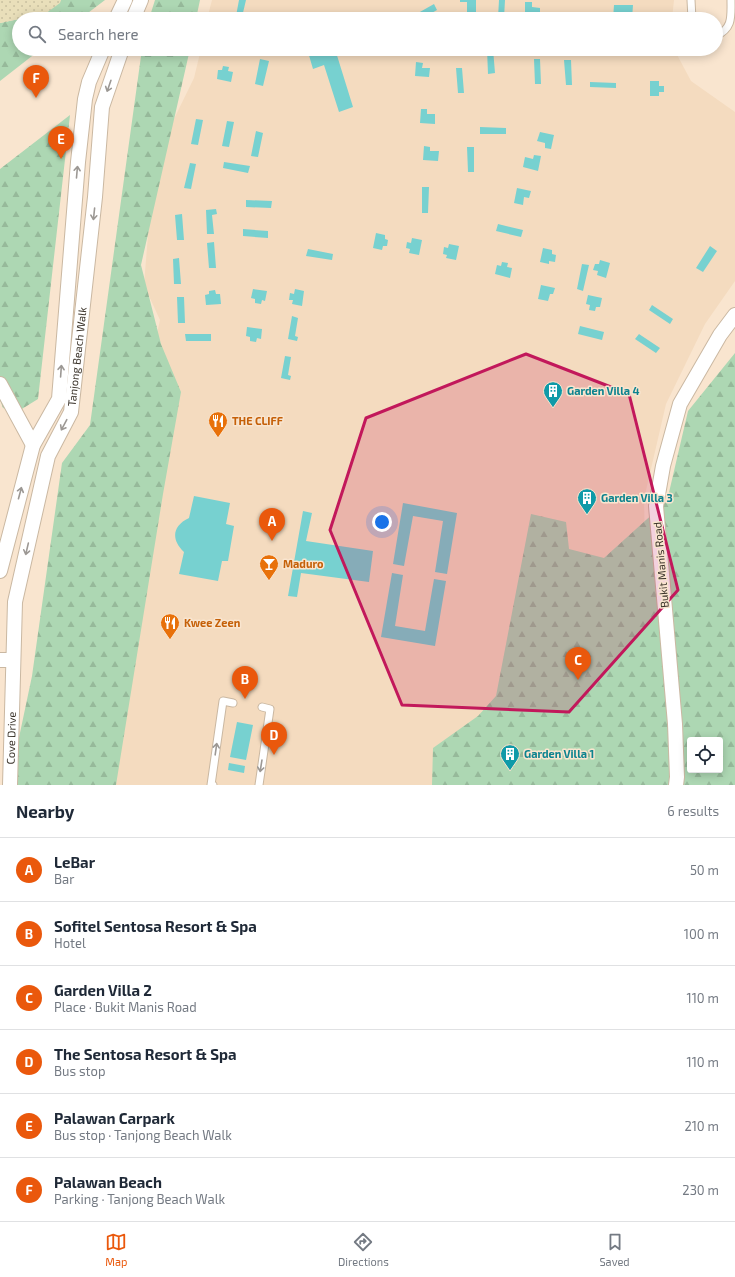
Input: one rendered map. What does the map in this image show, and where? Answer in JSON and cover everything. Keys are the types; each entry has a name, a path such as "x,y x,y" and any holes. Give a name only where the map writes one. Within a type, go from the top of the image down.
{"street":[{"path":"136,12 141,0"},
{"name":"Tanjong Beach Walk","path":"0,571 33,445 59,399 78,162 85,99 89,82 100,56"},
{"name":"Tanjong Beach Walk","path":"12,690 7,660 15,602 48,456 71,412 96,197 102,107 120,56"},
{"name":"Bukit Manis Road","path":"676,785 675,724 656,506 663,466 680,404 720,334 735,315"},
{"path":"0,384 33,445"},
{"name":"Cove Drive","path":"10,785 12,690"}],"lane":[{"path":"690,0 691,12"},
{"path":"723,32 730,24 731,0"},
{"path":"213,785 211,785 223,701 233,703"},
{"path":"259,785 270,709 262,708"}],"highlighted area":[{"path":"526,354 629,394 678,590 569,712 402,705 330,530 366,418"}],"shaded area":[{"path":"212,0 674,0 673,12 209,12"},
{"path":"199,56 678,56 691,81 735,112 735,281 705,324 666,404 644,499 650,785 110,785 152,356 160,320 144,285 150,210 171,125 194,78"}],"green space":[{"path":"61,0 105,0 89,12 47,12"},
{"path":"155,0 200,0 197,12 151,12"},
{"path":"12,20 12,56 32,56 0,81 0,23"},
{"path":"141,56 188,56 141,265 161,344 181,392 116,785 9,785 32,676 62,463 90,425"},
{"path":"70,115 38,399 17,412 3,408 0,400 0,169"},
{"path":"735,353 735,785 432,785 433,748 478,716 496,696 531,514 566,522 569,549 604,558 667,501 688,411"}],"sand":[{"path":"0,0 61,0 60,3 48,12 12,12 12,20 0,23"}],"water":[{"path":"239,0 246,0 243,12 237,12"},
{"path":"460,0 476,0 476,12 467,12 467,2 460,2"},
{"path":"499,0 505,0 504,12 498,12"},
{"path":"525,2 532,2 532,7 540,8 540,12 525,12"},
{"path":"434,4 437,10 433,12 420,12"},
{"path":"614,5 633,5 632,12 614,12"},
{"path":"309,56 337,56 353,107 339,112 324,65 313,69"},
{"path":"487,56 494,56 495,73 488,74"},
{"path":"260,59 269,61 263,86 255,84"},
{"path":"534,59 540,59 541,84 535,84"},
{"path":"564,60 571,60 572,85 566,85"},
{"path":"416,62 423,63 422,68 430,68 429,77 415,76"},
{"path":"223,66 229,67 228,71 233,72 231,82 217,79 218,70 222,70"},
{"path":"456,68 462,68 464,93 458,93"},
{"path":"650,81 659,81 659,86 664,86 664,92 659,92 659,96 650,96"},
{"path":"590,82 616,83 616,88 590,87"},
{"path":"421,109 427,109 427,114 435,114 435,124 420,123"},
{"path":"196,119 203,120 198,145 191,144"},
{"path":"227,121 234,122 229,147 222,146"},
{"path":"480,127 506,128 506,134 480,134"},
{"path":"256,131 263,133 258,157 251,156"},
{"path":"540,132 554,135 551,149 545,148 545,143 537,141"},
{"path":"424,146 430,147 430,151 439,151 438,161 423,160"},
{"path":"467,147 474,147 474,172 468,172"},
{"path":"534,155 541,156 538,171 523,167 525,157 533,159"},
{"path":"224,162 250,166 248,173 223,168"},
{"path":"190,163 196,164 191,189 184,188"},
{"path":"422,187 429,187 428,213 422,213"},
{"path":"517,188 531,191 529,198 524,197 523,205 514,203"},
{"path":"246,200 272,201 271,208 246,207"},
{"path":"216,209 217,214 212,215 214,234 207,234 206,210"},
{"path":"182,214 184,240 177,240 175,215"},
{"path":"498,224 523,230 521,237 496,231"},
{"path":"243,229 268,231 268,238 243,236"},
{"path":"376,233 385,235 385,239 388,240 387,246 383,246 382,250 373,248"},
{"path":"412,238 422,240 419,255 409,253 410,249 406,248 407,242 411,243"},
{"path":"214,242 216,268 209,268 207,243"},
{"path":"449,244 459,246 456,260 446,258 447,255 443,254 444,247 448,248"},
{"path":"710,246 717,251 703,272 696,268"},
{"path":"543,248 552,250 552,254 556,255 555,262 549,261 549,264 540,262"},
{"path":"308,249 333,254 332,260 306,256"},
{"path":"179,258 181,284 174,284 173,259"},
{"path":"600,260 610,263 606,278 597,275 598,271 593,270 595,264 599,264"},
{"path":"502,262 508,263 507,267 512,268 510,278 495,274 497,265 501,266"},
{"path":"582,264 589,265 583,291 577,289"},
{"path":"541,285 555,288 553,294 550,294 548,301 538,299"},
{"path":"253,289 267,291 265,301 262,300 261,304 255,303 255,299 251,298"},
{"path":"295,289 304,291 302,306 292,304 293,300 289,300 290,293 294,294"},
{"path":"215,290 216,294 220,294 221,304 206,305 205,295 209,294 209,291"},
{"path":"588,295 602,298 600,307 596,307 595,311 589,310 590,305 586,304"},
{"path":"177,297 184,297 185,323 178,323"},
{"path":"652,305 673,319 670,324 649,310"},
{"path":"292,316 298,318 295,336 298,337 297,341 288,339"},
{"path":"580,326 604,332 602,340 578,334"},
{"path":"247,327 262,329 261,339 257,338 256,342 250,341 250,337 246,336"},
{"path":"185,334 211,334 211,341 186,341"},
{"path":"639,334 660,348 656,353 635,339"},
{"path":"285,356 291,357 288,375 291,376 290,380 281,378"},
{"path":"194,496 230,503 226,524 234,526 228,561 222,561 218,581 179,574 184,552 177,543 175,534 179,525 189,518"},
{"path":"403,503 457,513 447,574 435,572 443,521 413,516 404,566 393,564"},
{"path":"303,511 312,513 306,541 373,551 369,582 301,573 297,597 288,596"},
{"path":"392,573 403,575 395,626 425,631 434,579 446,581 435,646 381,637"},
{"path":"237,722 253,725 246,760 230,757"},
{"path":"229,763 245,766 244,773 228,770"}],"place":[{"name":"Palawan Beach","path":"36,98"},
{"name":"Palawan Carpark","path":"61,159"},
{"name":"Garden Villa 4","path":"553,408"},
{"name":"THE CLIFF","path":"218,438"},
{"name":"Garden Villa 3","path":"587,515"},
{"name":"LeBar","path":"272,541"},
{"name":"Maduro","path":"269,581"},
{"name":"Kwee Zeen","path":"170,640"},
{"name":"Garden Villa 2","path":"578,680"},
{"name":"Sofitel Sentosa Resort & Spa","path":"245,699"},
{"name":"The Sentosa Resort & Spa","path":"274,755"},
{"name":"Garden Villa 1","path":"510,771"}]}
